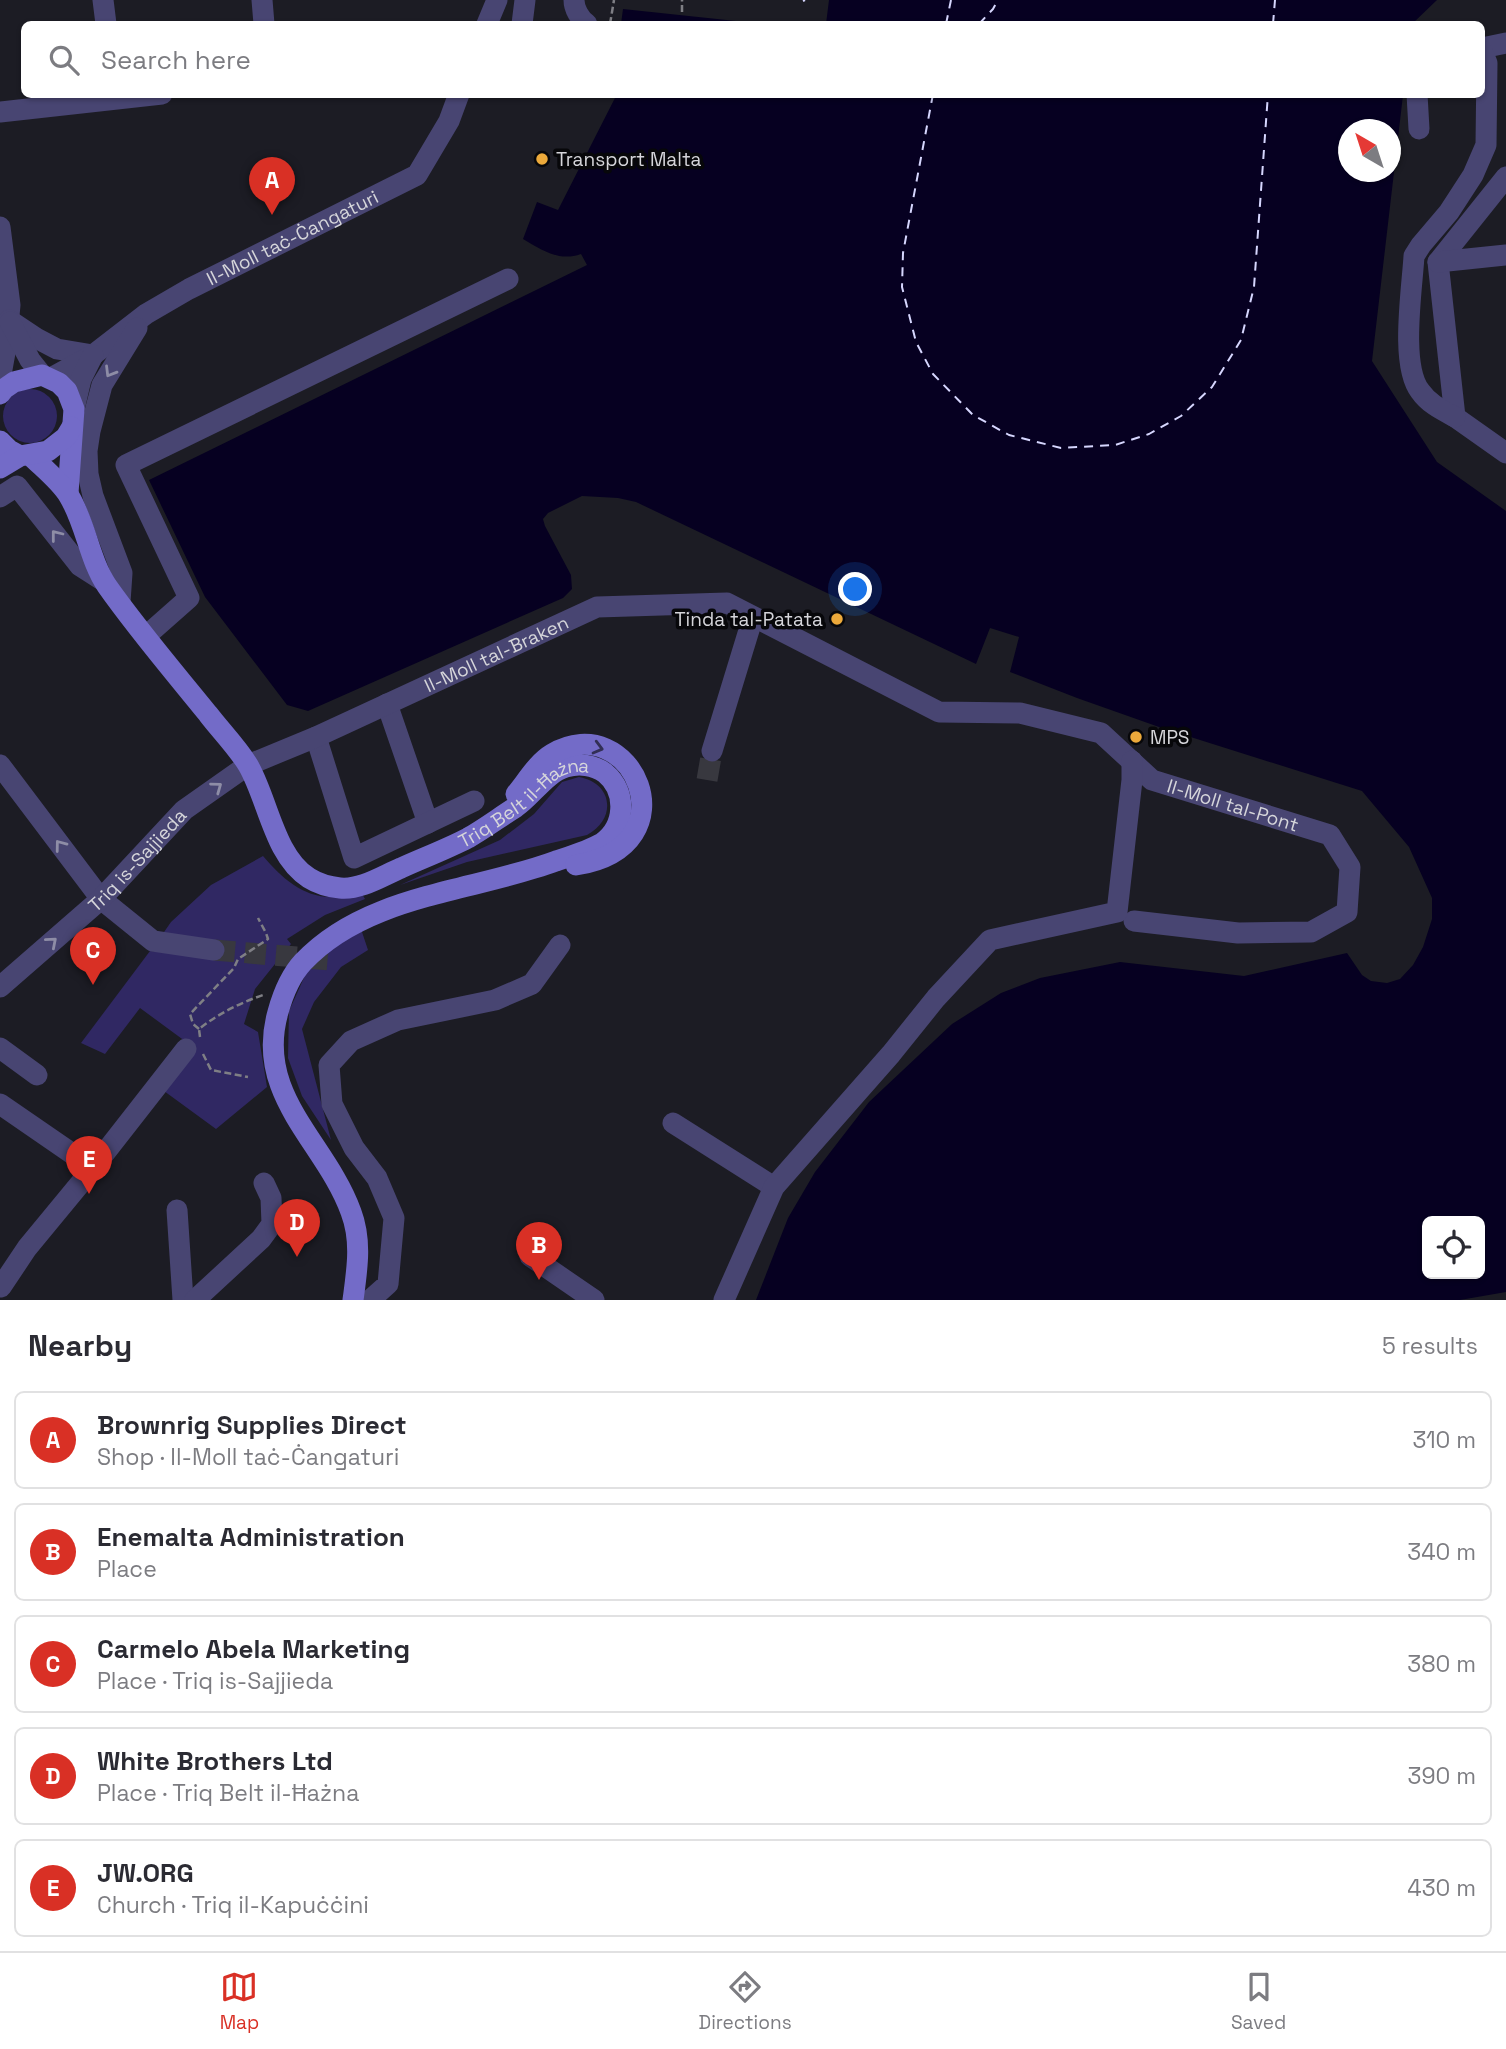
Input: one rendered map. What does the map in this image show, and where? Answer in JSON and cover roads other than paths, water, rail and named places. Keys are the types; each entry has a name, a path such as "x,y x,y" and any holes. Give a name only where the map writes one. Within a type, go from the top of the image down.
{"main road":[{"path":"0,394 14,382 46,377 60,383 66,391 73,418 68,493"},
{"path":"0,468 25,455 48,451 58,445 66,437 73,418"},
{"path":"0,441 9,450 25,455 68,493"},
{"name":"Triq Belt il-Ħażna","path":"68,493 104,582 247,765 286,854 312,881 341,888 363,885 469,837 521,804 555,772 567,766 593,767 605,773 620,794 620,820 605,841 522,874 466,885 359,921 317,947 299,966 286,987 272,1041 275,1067 283,1094 296,1119 351,1209 357,1230 359,1254 353,1300"}],"street":[{"path":"103,0 106,21"},
{"path":"261,0 264,21"},
{"path":"488,21 497,0"},
{"path":"523,21 525,0"},
{"path":"573,0 582,21"},
{"path":"1485,48 1506,43"},
{"path":"1485,57 1486,145 1473,175 1449,212 1414,256 1408,355 1411,372 1419,390 1432,405 1502,442"},
{"path":"0,112 107,98"},
{"name":"Il-Moll taċ-Ċangaturi","path":"46,377 93,355 146,314 189,289 417,175 449,121 458,98"},
{"path":"1417,98 1419,130"},
{"path":"1455,417 1438,262 1506,177"},
{"path":"0,228 10,305 0,380"},
{"path":"1438,262 1506,255"},
{"path":"146,636 189,598 126,465 508,279"},
{"path":"120,602 122,573 93,496 87,451 102,386 146,314"},
{"path":"5,335 36,338 57,349 93,355"},
{"path":"5,335 46,377"},
{"name":"Il-Moll taċ-Ċangaturi","path":"73,418 81,379 93,355"},
{"path":"0,497 17,486 79,566 104,582"},
{"name":"Il-Moll tal-Braken","path":"247,765 316,737 597,607 727,603 752,617"},
{"path":"712,751 752,617"},
{"name":"Il-Moll tal-Pont","path":"752,617 939,712 1020,713 1101,733 1152,780 1330,835 1350,867 1347,912 1311,932 1238,933 1135,922"},
{"path":"387,704 428,823"},
{"path":"316,737 354,858 474,801"},
{"path":"724,1300 774,1187 891,1054 936,998 990,940 1117,912 1132,761"},
{"path":"0,765 101,899 153,941 214,950"},
{"name":"Triq is-Sajjieda","path":"0,987 101,899 184,810 247,765"},
{"path":"370,1300 388,1284 394,1218 377,1178 354,1148 332,1104 329,1065 351,1041 398,1020 495,1000 532,984 560,945"},
{"path":"0,1048 37,1075"},
{"path":"3,1292 27,1248 186,1049"},
{"path":"0,1104 93,1168"},
{"path":"673,1123 774,1187"},
{"path":"195,1300 261,1239 272,1224 271,1198 264,1183"},
{"path":"177,1210 183,1300"},
{"path":"530,1256 594,1300"}],"tunnel":[{"path":"707,780 712,751"},
{"path":"214,950 331,960"}],"place":[{"name":"Transport Malta","path":"542,159"},
{"name":"Brownrig Supplies Direct","path":"272,215"},
{"name":"Tinda tal-Patata","path":"837,619"},
{"name":"MPS","path":"1136,737"},
{"name":"Carmelo Abela Marketing","path":"93,985"},
{"name":"JW.ORG","path":"89,1194"},
{"name":"White Brothers Ltd","path":"297,1257"},
{"name":"Enemalta Administration","path":"539,1280"}]}
